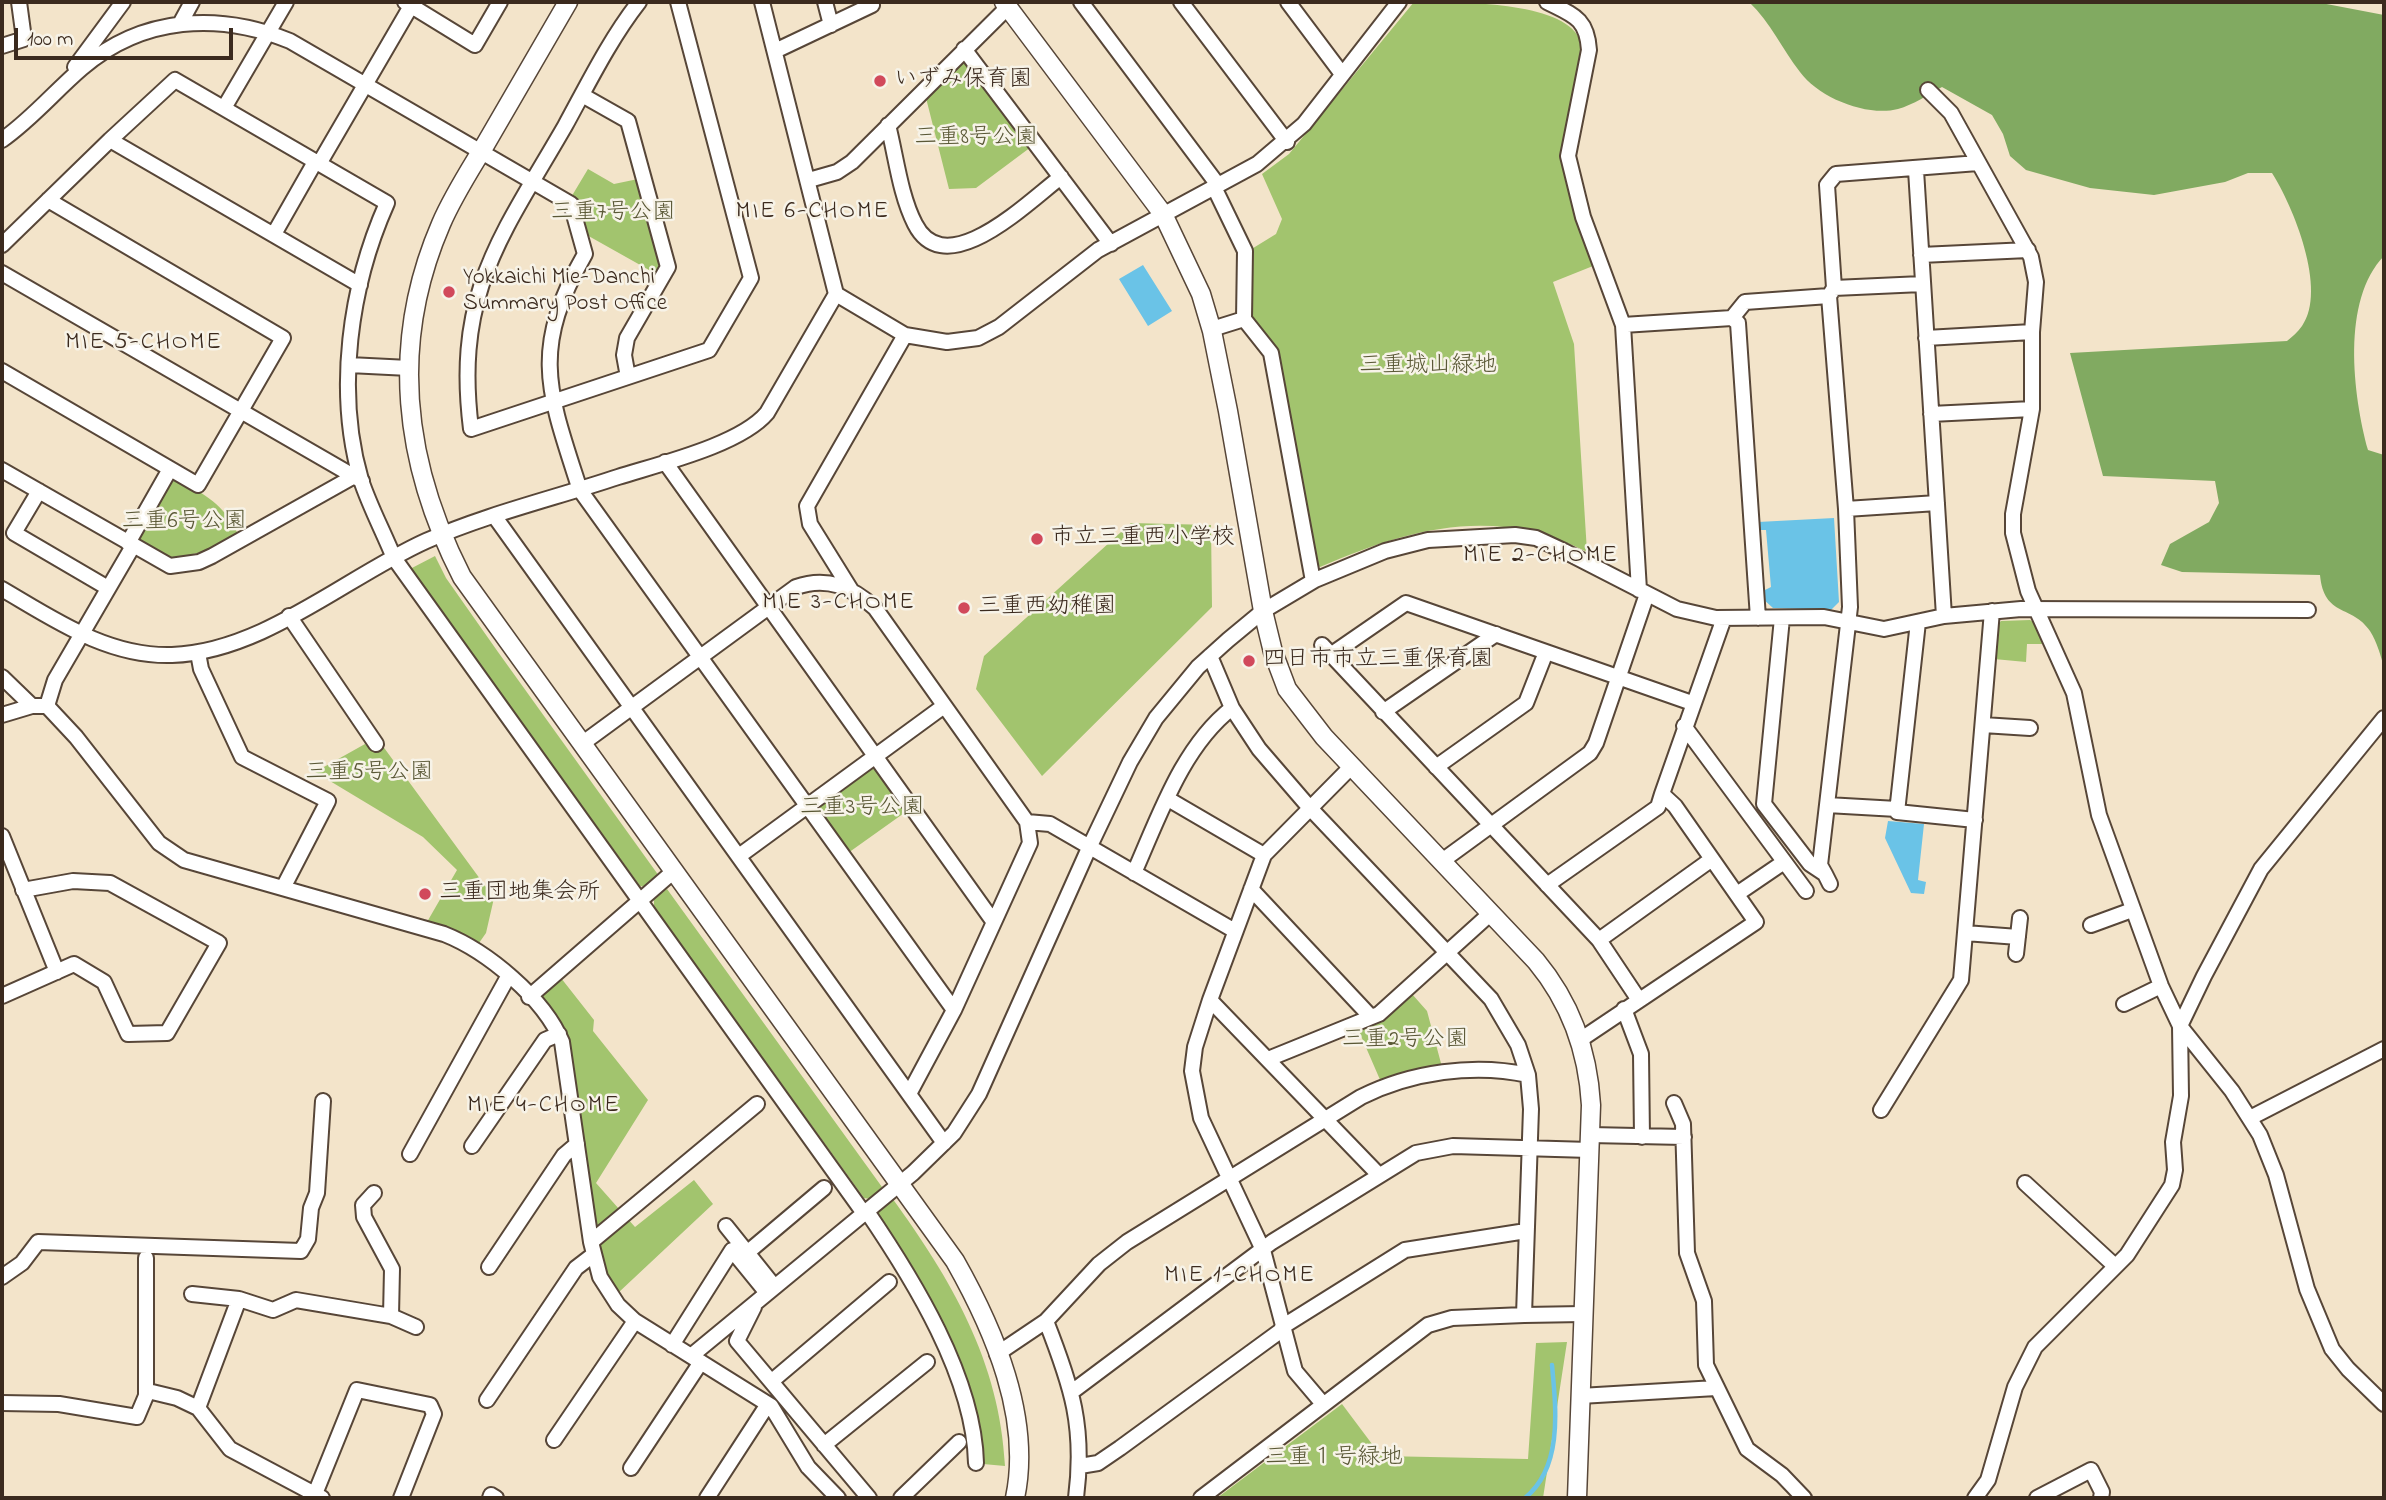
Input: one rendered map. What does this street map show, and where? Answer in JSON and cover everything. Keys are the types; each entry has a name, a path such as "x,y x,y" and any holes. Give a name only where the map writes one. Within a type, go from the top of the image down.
{"street":[{"path":"2,46 24,39 19,2"},
{"path":"59,88 123,2"},
{"path":"181,22 192,2"},
{"path":"224,108 286,2"},
{"path":"274,234 365,84 407,3 475,45 500,2"},
{"path":"568,2 441,223 432,248 418,300 409,368 411,420 416,453 441,535 462,577 899,1182 968,1284 997,1354 1012,1402 1020,1443 1015,1498"},
{"path":"639,2 495,245 473,310 467,364 471,429 709,350 751,278 678,2"},
{"path":"2,589 81,635 131,652 171,655 198,653 240,640 441,535 743,434 761,420 836,294 762,2"},
{"path":"825,2 831,25"},
{"path":"1081,2 1216,186 1241,238 1247,261 1244,319 1271,353 1313,581"},
{"path":"1181,2 1287,142"},
{"path":"1288,2 1342,74"},
{"path":"836,294 905,335 947,342 978,338 999,327 1098,250 1256,164 1287,142 1399,2"},
{"path":"1442,861 1590,753 1596,743 1618,678 1643,592 1623,325 1583,216 1568,156 1589,50 1588,38 1585,27 1577,18 1547,2"},
{"path":"809,180 847,165 1008,4 1163,214 1192,273 1212,329 1263,611 1273,652 1287,689 1312,724 1491,913 1552,983 1580,1040 1590,1083 1590,1142 1577,1498"},
{"path":"775,51 872,5"},
{"path":"2,139 59,88 115,45 181,22 218,22 268,32 290,41 571,204 584,254 566,286 551,332 548,363 552,403 580,490 954,1010"},
{"path":"964,49 1111,244"},
{"path":"2,245 175,80 387,203 375,231 360,285 349,365 357,479 394,558 916,1286 938,1330 966,1409 976,1463"},
{"path":"1928,90 1951,113 2028,250 2036,282 2032,332 2032,409 2013,514 2013,533 2035,610 2046,626 2074,693 2099,816 2161,986 2180,1026 2250,1118 2276,1175 2307,1289 2332,1349 2348,1369 2384,1404"},
{"path":"582,95 628,121 668,267 627,338 624,355 628,377"},
{"path":"888,125 913,221 924,235 942,246 964,245 982,236 1061,177"},
{"path":"110,141 360,285"},
{"path":"1782,618 1764,804 1810,864 1828,879 1820,865 1848,622 1846,509 1827,185 1836,174 1916,170 1978,163"},
{"path":"1916,170 1944,616"},
{"path":"2,371 198,485 283,338 48,200"},
{"path":"1921,255 2028,250"},
{"path":"2,273 357,479"},
{"path":"1732,318 1745,302 1922,284"},
{"path":"1623,325 1732,318 1738,323 1758,618"},
{"path":"1212,329 1244,319"},
{"path":"1926,338 2032,332"},
{"path":"851,590 810,524 807,506 905,335"},
{"path":"349,365 409,368"},
{"path":"1931,414 2032,409"},
{"path":"665,462 993,921"},
{"path":"47,706 55,680 108,588 170,469"},
{"path":"2,470 170,566 199,562 357,479"},
{"path":"38,491 14,533 108,588"},
{"path":"1846,509 1937,503"},
{"path":"495,517 944,1143"},
{"path":"631,1468 696,1359 766,1293 944,1143 979,1094 1089,848 1156,718 1210,656 1263,611 1313,581 1406,545 1457,536 1515,535 1536,538 1689,613 1724,618 1824,617 1884,629 1944,616 1992,611 2308,610"},
{"path":"583,743 767,607 807,583 834,583 851,590 875,608 1027,822 1030,843 954,1010 909,1094"},
{"path":"1639,1000 1599,940 1383,712 1327,649 1406,603 1692,703"},
{"path":"1881,1110 1961,980 1992,611"},
{"path":"289,616 376,744"},
{"path":"1547,885 1658,807 1692,703 1697,700 1724,618"},
{"path":"1897,809 1918,622"},
{"path":"1383,712 1496,634"},
{"path":"1436,767 1526,703 1546,652"},
{"path":"198,653 201,668 242,757 328,801 283,888"},
{"path":"1210,656 1232,708 1251,739 1309,807 1491,999 1506,1020 1528,1075 1530,1149 1524,1315"},
{"path":"2,677 32,706"},
{"path":"2,715 32,706 47,706 76,737 165,848 197,865 444,934 478,951 509,975 559,1034 592,1249 607,1288 635,1321 768,1404 822,1494 838,1498"},
{"path":"739,856 944,706"},
{"path":"1134,873 1168,799 1209,730 1232,708"},
{"path":"1975,1498 1988,1480 2015,1387 2035,1347 2136,1242 2175,1177 2173,1142 2181,1097 2180,1026 2261,869 2384,718"},
{"path":"1983,725 2030,728"},
{"path":"1684,726 1806,891"},
{"path":"1323,1405 1295,1371 1263,1250 1201,1118 1193,1084 1195,1047 1264,855 1352,766"},
{"path":"1580,1040 1756,922 1675,806 1662,794"},
{"path":"1168,799 1264,855"},
{"path":"1827,804 1897,809 1897,812 1975,820"},
{"path":"1027,822 1050,824 1235,931"},
{"path":"2,836 57,972"},
{"path":"1599,940 1712,859"},
{"path":"1737,894 1784,862"},
{"path":"528,997 674,871"},
{"path":"2,996 74,964 104,982 128,1034 167,1034 219,943 110,883 73,881 23,890"},
{"path":"1251,889 1371,1017"},
{"path":"2091,925 2132,910"},
{"path":"1268,1059 1371,1017 1396,1001 1491,913"},
{"path":"2016,954 2020,918"},
{"path":"1965,933 2018,937"},
{"path":"410,1154 509,975"},
{"path":"2124,1004 2161,986"},
{"path":"1210,1000 1379,1175"},
{"path":"1624,1009 1641,1054 1642,1137"},
{"path":"472,1146 545,1040 559,1034"},
{"path":"2250,1118 2384,1049"},
{"path":"997,1354 1046,1321 1084,1279 1114,1252 1324,1118 1380,1088 1421,1076 1458,1071 1528,1075"},
{"path":"2,1277 22,1263 38,1242 301,1251 307,1242 311,1208 317,1193 323,1101"},
{"path":"1674,1103 1683,1124 1686,1252 1704,1301 1706,1365 1747,1449 1782,1475 1804,1498"},
{"path":"487,1400 576,1268 592,1249 757,1104"},
{"path":"1073,1391 1263,1250 1416,1153 1437,1148 1530,1149 1642,1137 1684,1138"},
{"path":"489,1267 564,1155 577,1144"},
{"path":"2025,1183 2115,1266"},
{"path":"748,1252 824,1188"},
{"path":"374,1193 363,1205 364,1217 392,1269 391,1316"},
{"path":"726,1226 748,1252 766,1293"},
{"path":"1080,1466 1098,1463 1282,1328 1405,1250 1526,1231"},
{"path":"672,1345 732,1250 766,1293"},
{"path":"146,1258 146,1396"},
{"path":"772,1381 890,1282"},
{"path":"766,1293 737,1340 869,1498"},
{"path":"192,1294 240,1298 273,1310 296,1300 391,1316 416,1327"},
{"path":"198,1408 240,1298"},
{"path":"1200,1498 1428,1325 1452,1318 1583,1314"},
{"path":"554,1440 635,1321"},
{"path":"1046,1321 1073,1391 1080,1466 1076,1498"},
{"path":"824,1446 927,1362"},
{"path":"1580,1396 1716,1388"},
{"path":"2,1403 59,1404 137,1417 148,1391 157,1392 198,1408 230,1449 319,1497 357,1390 430,1405 434,1414 401,1498"},
{"path":"707,1497 768,1404"},
{"path":"901,1498 959,1442"},
{"path":"2037,1498 2091,1469 2102,1492 2101,1498"},
{"path":"490,1498 491,1495 496,1498"}],"green space":[{"name":"三重城山緑地","path":"1414,2 1484,4 1537,12 1559,20 1574,31 1582,46 1561,156 1575,213 1593,266 1553,282 1574,344 1587,552 1553,538 1519,529 1453,527 1387,542 1320,567 1316,564 1281,376 1248,312 1252,261 1250,250 1276,234 1282,219 1262,174 1289,154"},
{"path":"1749,2 2316,2 2384,15 2384,256 2370,275 2361,297 2354,349 2358,403 2368,450 2384,455 2384,668 2370,631 2327,598 2320,575 2182,572 2161,565 2170,544 2209,522 2219,503 2215,481 2103,476 2070,353 2287,341 2293,336 2302,326 2309,310 2309,270 2298,226 2272,173 2248,173 2225,182 2154,195 2090,188 2026,170 2010,156 2003,134 1992,115 1942,87 1909,105 1886,111 1858,108 1819,90 1800,72 1764,19"},
{"name":"三重8号公園","path":"961,62 968,63 1031,147 976,188 949,189 926,98"},
{"name":"三重7号公園","path":"588,169 614,184 638,179 661,267 658,275 585,234 570,199"},
{"name":"三重6号公園","path":"178,479 220,507 238,534 206,551 171,559 140,542 137,536 169,481"},
{"path":"1131,523 1211,525 1212,607 1042,776 976,689 984,656"},
{"path":"435,556 446,578 659,876 646,887 640,886 410,569"},
{"path":"2030,620 2041,627 2047,644 2027,644 2026,662 1994,659 1996,628 2001,621"},
{"name":"三重5号公園","path":"365,744 370,748 382,745 494,898 486,933 479,943 427,922 457,870 423,837 315,772"},
{"name":"三重3号公園","path":"872,768 877,769 907,811 848,853 819,814 820,806"},
{"path":"667,889 882,1187 870,1199 864,1198 654,907 654,898"},
{"path":"561,978 594,1020 593,1031 648,1100 596,1183 635,1227 694,1180 713,1204 618,1293 609,1278 598,1247 568,1038 539,999"},
{"name":"三重2号公園","path":"1412,994 1427,1011 1442,1067 1381,1082 1358,1029 1381,1018"},
{"path":"892,1198 934,1259 969,1323 994,1392 1005,1466 983,1464 975,1424 951,1350 931,1304 877,1217 878,1210"},
{"name":"三重１号緑地","path":"1567,1342 1543,1498 1217,1498 1342,1404 1381,1456 1528,1459 1536,1343"}],"water":[{"path":"1143,265 1172,311 1148,326 1119,279"},
{"path":"1834,518 1839,602 1831,610 1773,608 1763,599 1763,591 1771,587 1766,530 1758,530 1758,522"},
{"path":"1888,821 1924,824 1918,880 1926,882 1924,894 1911,893 1885,838"}],"waterway":[{"path":"1525,1498 1546,1470 1551,1454 1555,1418 1552,1365"}],"place":[{"name":"いずみ保育園","path":"880,81"},
{"name":"Yokkaichi Mie-Danchi Summary Post Office","path":"449,292"},
{"name":"市立三重西小学校","path":"1037,539"},
{"name":"三重西幼稚園","path":"964,608"},
{"name":"四日市市立三重保育園","path":"1249,661"},
{"name":"三重団地集会所","path":"425,894"}],"district":[{"name":"MIE 6-CHOME","path":"813,213"},
{"name":"MIE 5-CHOME","path":"144,344"},
{"name":"MIE 2-CHOME","path":"1541,557"},
{"name":"MIE 3-CHOME","path":"839,604"},
{"name":"MIE 4-CHOME","path":"544,1107"},
{"name":"MIE 1-CHOME","path":"1240,1277"}]}
